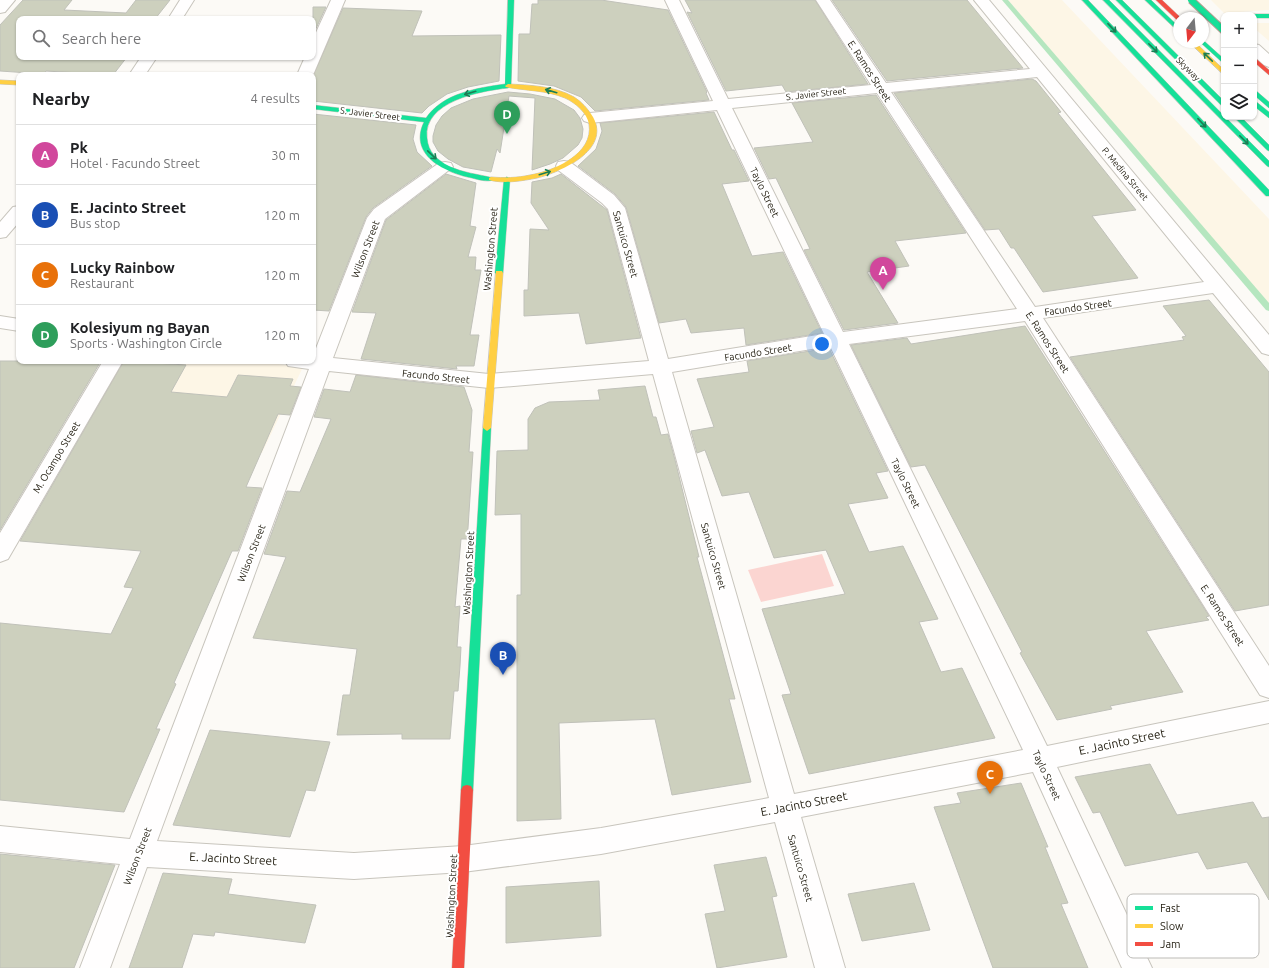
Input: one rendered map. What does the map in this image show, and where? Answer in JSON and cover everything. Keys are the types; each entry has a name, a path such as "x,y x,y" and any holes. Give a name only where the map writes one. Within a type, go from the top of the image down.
{"main road":[{"path":"508,86 511,0"},
{"path":"1086,0 1269,194"},
{"path":"1106,0 1269,165"},
{"name":"Skyway","path":"1119,0 1221,102"},
{"path":"1148,0 1173,24"},
{"path":"1159,0 1173,13"},
{"path":"1191,0 1221,21"},
{"path":"1257,16 1269,16"},
{"path":"1209,21 1221,22"},
{"path":"1198,48 1221,70"},
{"path":"1209,48 1221,59"},
{"path":"1257,62 1269,73"},
{"path":"0,82 16,83"},
{"path":"508,86 530,87 562,95 582,107 590,118 593,130 590,143 580,155 564,166 547,173 528,177 507,179 477,177 463,174 445,167 428,153 422,137 427,120 436,109 450,100 468,93 508,86"},
{"path":"1257,94 1269,106"},
{"path":"1257,105 1269,116"},
{"name":"S. Javier Street","path":"316,107 427,120"},
{"path":"1239,120 1269,149"},
{"name":"Washington Street","path":"458,968 489,382 507,179"}],"street":[{"path":"0,9 8,0"},
{"path":"177,16 187,0"},
{"path":"316,50 338,0"},
{"name":"E. Ramos Street","path":"823,0 1030,314 1269,687"},
{"name":"P. Medina Street","path":"981,0 1269,348"},
{"path":"1202,0 1221,20"},
{"name":"Taylo Street","path":"667,1 723,103 1040,759 1127,946"},
{"path":"1257,51 1269,62"},
{"path":"139,72 147,60"},
{"path":"306,72 312,60"},
{"name":"S. Javier Street","path":"590,118 723,103 1041,72"},
{"name":"Santuico Street","path":"564,166 608,198 616,208 830,968"},
{"name":"Wilson Street","path":"95,968 376,218 380,213 445,167"},
{"path":"0,233 16,214"},
{"name":"Facundo Street","path":"314,364 489,382 660,367 836,339 1030,314 1218,286"},
{"path":"0,322 16,324"},
{"name":"M. Ocampo Street","path":"0,553 111,364"},
{"name":"E. Jacinto Street","path":"0,838 138,853 354,866 463,859 601,841 785,808 1040,759 1269,712"},
{"name":"Taylo Street","path":"1132,958 1137,968"}],"shaded area":[{"path":"1008,0 1062,0 1269,219 1269,311"},
{"path":"1211,0 1269,0 1269,10 1223,12"},
{"path":"1257,23 1269,23 1269,41 1257,31"},
{"path":"121,364 278,364 303,367 262,453 80,438"},
{"path":"822,554 834,586 761,602 748,570"}],"building":[{"path":"23,0 72,0 64,10 126,13 136,0 170,0 157,16 16,16 16,60 125,60 115,72 0,71 0,25"},
{"path":"538,0 601,0 668,10 707,92 706,93 709,100 595,111 581,97 554,86 518,81 519,34 530,34 532,4 538,4"},
{"path":"685,0 815,0 868,84 786,92 782,85 726,91 687,12 692,13"},
{"path":"832,0 967,0 1023,68 887,81"},
{"path":"313,7 326,7 316,29 316,16 313,16"},
{"path":"343,8 422,11 412,36 501,35 499,81 468,87 447,94 429,106 422,113 316,101 316,72 315,72"},
{"path":"1032,79 1036,81 1061,112 1058,113 1136,210 1092,216 1138,278 1043,292 1014,248 1011,248 999,229 985,230 894,93"},
{"path":"508,92 530,94 555,99 574,110 580,118 583,129 582,138 578,145 563,158 532,170 535,98 509,96 500,153 497,149 491,172 463,167 448,159 438,151 433,142 436,125 442,116 451,108 473,99"},
{"path":"876,95 966,233 895,241 909,266 867,272 898,323 844,330 804,250 810,249 776,178 769,179 754,148 813,142 792,103"},
{"path":"714,112 749,181 722,184 752,256 783,252 822,333 746,345 744,328 691,333 686,319 659,323 626,207 615,194 578,166 596,149 602,131 600,123"},
{"path":"316,114 416,125 413,139 417,152 432,166 373,208 366,217 329,311 316,310"},
{"path":"446,174 476,183 470,226 476,227 468,257 476,257 475,270 481,270 470,335 479,335 474,366 456,366 457,369 361,359 376,313 352,312 386,220"},
{"path":"561,174 607,210 641,338 586,344 579,313 524,316 524,290 528,290 530,229 549,230 531,203 532,182 552,178"},
{"path":"1209,300 1269,372 1269,605 1235,611 1070,357 1184,340 1182,337 1186,336 1163,306"},
{"path":"1025,326 1209,616 1206,617 1209,620 1146,631 1183,692 1110,706 1112,709 1057,720 1020,653 1022,652 925,465 911,467 851,345 907,338 911,344"},
{"path":"829,348 888,471 876,473 888,498 848,504 869,552 903,546 938,619 919,622 941,672 962,668 995,738 809,774 782,695 791,694 762,609 845,594 826,550 774,558 749,492 722,496 705,450 697,453 691,431 714,427 697,379 749,372 747,361"},
{"path":"0,361 16,361 16,364 99,364 0,530"},
{"path":"122,364 186,365 171,392 227,397 238,375 293,379 290,386 301,387 290,415 278,414 246,487 262,488 238,551 232,551 174,683 176,684 156,729 160,729 124,812 0,800 0,623 111,634 133,588 124,587 141,551 20,541"},
{"path":"356,375 464,387 472,410 469,452 473,452 468,528 467,539 461,539 455,607 460,606 457,647 461,647 460,666 458,691 454,691 450,739 402,739 402,734 337,735 343,695 350,695 357,649 253,638 286,557 264,554 287,491 300,492 331,419 314,417 324,389 350,392"},
{"path":"645,386 653,417 656,417 661,435 668,434 675,460 699,557 697,557 735,699 729,699 751,782 672,795 655,719 559,723 561,819 517,821 517,595 521,595 521,514 495,515 497,451 528,450 528,419 535,408 549,402 600,400 598,390"},
{"path":"210,730 330,742 315,791 306,790 290,837 173,825"},
{"path":"1150,764 1177,815 1253,802 1262,818 1269,817 1269,900 1247,862 1207,869 1198,852 1125,866 1100,812 1093,813 1075,777"},
{"path":"1021,783 1048,847 1045,847 1068,903 1061,904 1088,968 993,968 934,807 961,803 957,793"},
{"path":"0,854 115,865 74,968 0,968"},
{"path":"766,857 777,896 772,897 787,957 717,968 705,914 725,911 714,865"},
{"path":"163,873 232,879 228,894 316,905 305,943 215,932 214,936 193,934 182,968 129,968"},
{"path":"599,881 601,936 506,943 506,887"},
{"path":"914,883 930,930 862,941 848,894"}],"waterway":[{"path":"1005,0 1269,308"}],"traffic: fast":[{"path":"508,86 511,0"},
{"path":"1085,0 1269,194"},
{"path":"1106,0 1269,165"},
{"path":"1119,0 1221,102"},
{"path":"1148,0 1173,24"},
{"path":"1191,0 1221,28"},
{"path":"1257,16 1269,16"},
{"path":"1209,48 1221,59"},
{"path":"491,179 470,176 447,168 437,162 429,154 424,145 424,127 433,112 452,100 480,90 508,86"},
{"path":"1257,94 1269,106"},
{"path":"1257,105 1269,116"},
{"path":"316,107 427,120"},
{"path":"1240,120 1269,149"},
{"path":"499,273 507,179"},
{"path":"467,790 487,428"}],"traffic: slow":[{"path":"1198,48 1221,70"},
{"path":"0,82 16,83"},
{"path":"491,179 517,179 557,170 579,156 588,146 592,137 591,120 587,112 572,99 546,90 508,86"},
{"path":"487,428 499,273"}],"traffic: jam":[{"path":"1159,0 1173,13"},
{"path":"1257,62 1269,73"},
{"path":"458,968 467,790"}],"place":[{"name":"Kolesiyum ng Bayan","path":"507,134"},
{"name":"Pk","path":"883,290"},
{"name":"E. Jacinto Street","path":"503,675"},
{"name":"Lucky Rainbow","path":"990,794"}]}
